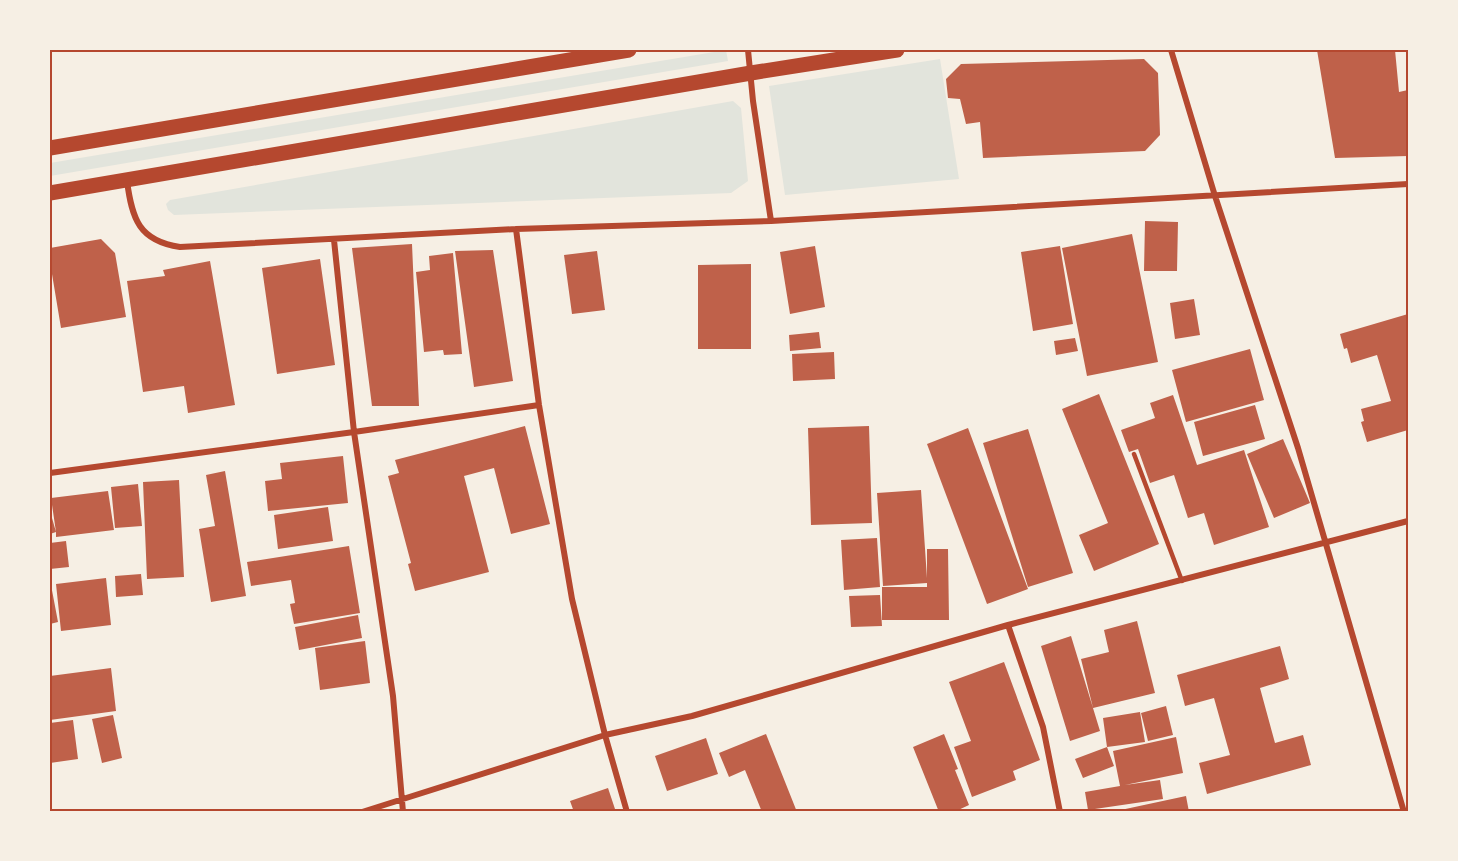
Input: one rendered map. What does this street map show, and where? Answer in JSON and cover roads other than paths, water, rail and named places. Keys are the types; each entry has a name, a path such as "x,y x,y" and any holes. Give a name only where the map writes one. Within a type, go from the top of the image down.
{"main road":[{"path":"50,148 629,50"},
{"path":"50,193 897,50"}],"street":[{"path":"748,50 753,101 771,221"},
{"path":"1171,50 1215,196 1298,448 1404,812"},
{"path":"127,180 133,215 138,224 156,240 166,245 180,247 516,229 771,221 1408,184"},
{"path":"516,229 539,405 572,598 605,735 627,812"},
{"path":"334,240 354,432 393,696 403,812"},
{"path":"50,473 539,405"},
{"path":"362,812 605,735 692,716 1008,625 1408,521"},
{"path":"1008,625 1043,727 1060,812"}],"lane":[{"path":"1134,454 1182,580"}]}
